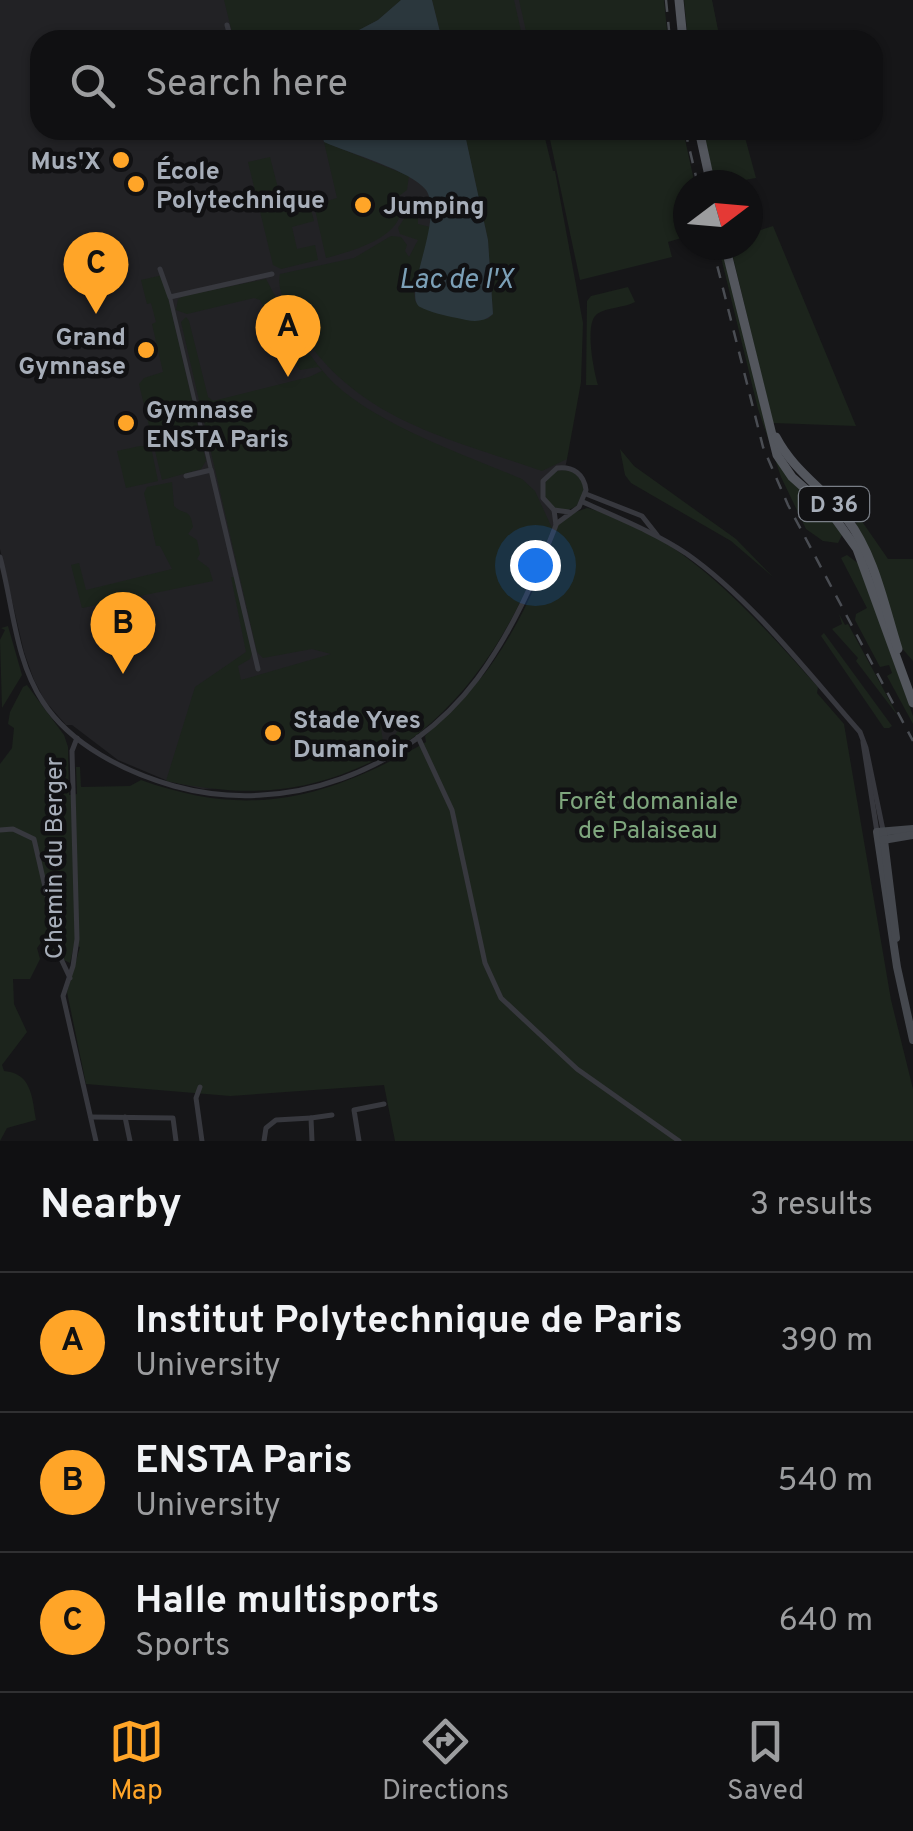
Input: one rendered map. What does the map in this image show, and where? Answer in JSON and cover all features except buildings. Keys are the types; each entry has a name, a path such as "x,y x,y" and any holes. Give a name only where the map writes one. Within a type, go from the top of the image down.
{"main road":[{"path":"679,0 682,30"},
{"path":"701,140 708,170"},
{"name":"D 36","path":"729,260 767,416 796,469 834,504 858,536 911,686"},
{"path":"881,836 910,834"},
{"path":"887,860 894,847 910,834"},
{"path":"881,836 896,920 896,968"},
{"path":"881,836 896,968 913,1040"}],"street":[{"path":"227,25 228,30"},
{"path":"160,269 258,669"},
{"path":"170,298 272,274"},
{"path":"556,524 554,510 543,498 542,487 549,473 573,463"},
{"path":"562,468 573,463"},
{"path":"0,557 28,673 43,703 78,738 116,764 197,792 242,796 287,793 335,782 380,762 418,738 464,695 495,654 535,579 556,524 586,494 584,480 573,463"},
{"path":"186,476 211,470"},
{"path":"586,494 642,516 659,537"},
{"path":"582,502 659,537 733,591 856,728 863,739 881,836"},
{"path":"554,510 568,512"},
{"name":"Chemin du Berger","path":"78,738 72,752 77,939 64,1000 96,1141"},
{"path":"418,738 452,810 485,963 501,998 576,1070 678,1141"},
{"path":"0,830 13,829 34,840 62,961 70,978"},
{"path":"200,1087 196,1092 202,1141"},
{"path":"359,1141 354,1110 384,1104"},
{"path":"264,1141 266,1128 276,1120 332,1115"},
{"path":"90,1117 173,1118 176,1141"},
{"path":"124,1117 130,1141"},
{"path":"311,1118 312,1141"}],"shaded area":[{"path":"0,0 568,0 565,30 30,30 30,140 542,140 567,459 553,526 509,619 440,711 383,752 290,785 203,789 168,781 118,760 72,725 66,725 45,701 24,652 0,549"}],"green space":[{"path":"224,0 401,0 359,30 232,30"},
{"path":"432,0 514,0 521,30 440,30"},
{"path":"519,0 664,0 667,30 526,30"},
{"path":"684,0 712,0 718,30 687,30"},
{"path":"466,140 545,140 555,171 583,323 581,382 567,459 542,471 437,435 373,403 319,356 293,318 280,287 280,274 354,258 391,236 401,237 409,257 418,240 400,234 398,228 409,211 426,201 430,209 418,208 418,224 430,227 415,301 439,313 488,319 493,314 488,240"},
{"path":"550,140 685,140 692,170 673,170 673,240 668,242 672,257 580,280"},
{"path":"705,140 746,140 754,170 712,170"},
{"name":"Jumping","path":"324,142 409,176 407,190 399,196 401,212 390,230 370,243 326,258 314,205 337,198"},
{"path":"270,157 284,212 310,206 314,221 292,227 297,249 315,245 318,260 281,269 273,265 248,162"},
{"path":"773,226 856,426 773,423 734,260 763,260 763,229"},
{"path":"722,260 727,260 776,458 830,514 842,535 838,543 823,541 806,529 781,477 758,409"},
{"path":"163,275 206,461 201,469 162,480 139,384 144,378 163,372 152,324 156,322 141,280"},
{"path":"266,279 309,353 345,392 391,422 522,479 535,491 552,528 504,633 471,680 418,734 394,748 394,736 399,729 386,720 380,722 385,755 357,768 304,785 224,790 166,781 195,687 246,652 231,577 252,653 250,659 238,666 241,680 331,654 312,649 263,658 257,652 181,322 186,317 189,321 208,397 213,401 322,371 318,367 300,370 278,339 260,300 254,298 187,314 176,310 178,299 184,296"},
{"path":"628,287 635,302 601,312 593,319 591,348 598,385 586,385 587,301 591,296"},
{"path":"151,447 158,481 126,488 117,451"},
{"path":"620,449 634,466 736,539 773,577 731,541 631,483 625,475"},
{"path":"564,470 578,476 584,490 578,504 564,510 550,504 544,490 550,476"},
{"path":"172,482 174,506 190,517 193,527 188,534 197,540 197,559 209,568 213,581 82,608 71,565 79,563 86,590 172,569 160,546 156,546 144,493 147,487"},
{"name":"Forêt domaniale de Palaiseau","path":"587,508 654,536 714,580 818,687 817,693 844,724 891,1000 913,1089 913,1141 395,1141 384,1085 230,1096 86,1084 67,992 80,947 74,945 70,963 54,955 45,937 37,948 40,959 30,979 13,979 14,1004 27,1032 2,1065 4,1071 25,1082 32,1095 36,1120 7,1128 0,1141 0,764 12,748 14,728 8,724 10,712 23,687 27,685 64,735 69,795 77,794 76,767 80,767 81,787 130,786 141,780 218,799 254,800 322,789 426,742 425,736 478,682 504,646 531,594 559,522"},
{"path":"861,520 888,559 913,559 913,661 901,647 855,524"},
{"path":"847,555 859,564 913,724 887,676 892,673 889,665 880,667 855,620 856,614 867,608 841,558"},
{"path":"839,614 898,716 856,661 858,658 832,629 842,624"},
{"path":"8,626 22,675 2,708 0,640 5,630 1,628"},
{"path":"824,633 892,726 884,728 821,636"}],"water":[{"path":"401,0 432,0 440,30 359,30"},
{"name":"Lac de l'X","path":"466,140 488,240 493,314 471,321 420,307 416,288 430,219 426,190 394,169 324,142"}],"railway":[{"path":"666,0 669,30"},
{"path":"687,140 694,170"},
{"path":"716,260 763,447 788,505 913,741"}],"place":[{"name":"Mus'X","path":"121,160"},
{"name":"École Polytechnique","path":"136,184"},
{"name":"Jumping","path":"363,205"},
{"name":"Halle multisports","path":"96,314"},
{"name":"Grand Gymnase","path":"146,350"},
{"name":"Institut Polytechnique de Paris","path":"288,377"},
{"name":"Gymnase ENSTA Paris","path":"126,423"},
{"name":"ENSTA Paris","path":"123,674"},
{"name":"Stade Yves Dumanoir","path":"273,733"}]}
